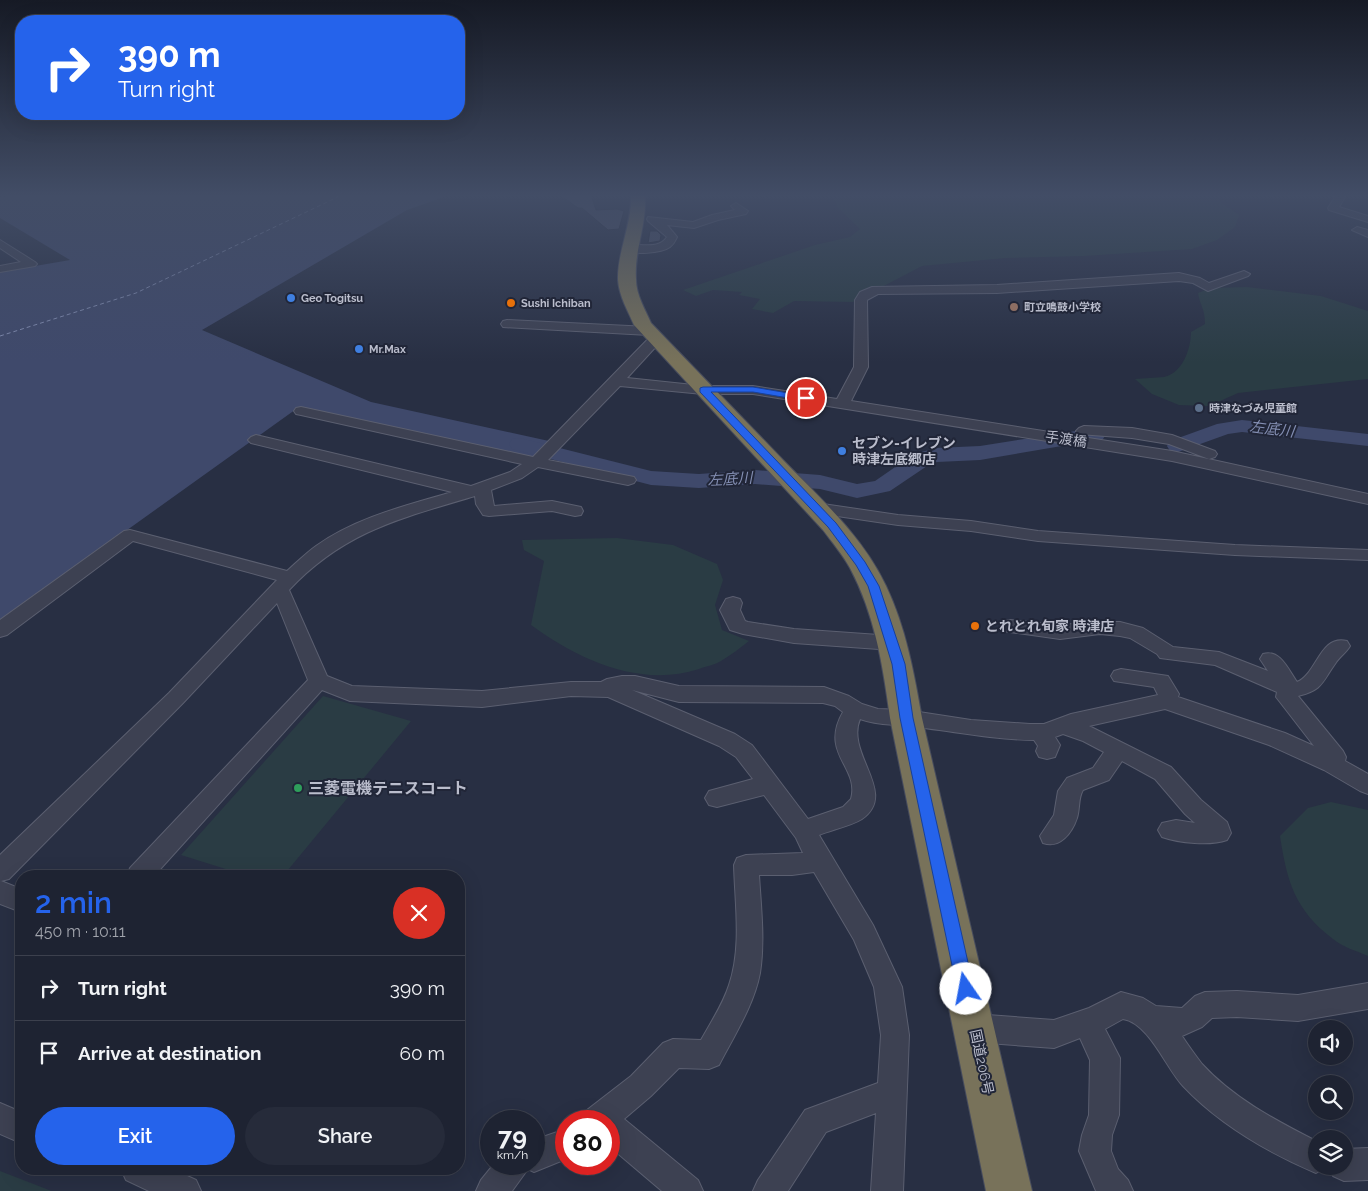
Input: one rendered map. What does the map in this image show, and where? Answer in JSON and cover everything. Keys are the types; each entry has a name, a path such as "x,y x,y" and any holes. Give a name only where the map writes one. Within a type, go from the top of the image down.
{"highway":[{"name":"国道206号","path":"630,251 627,270 630,295 643,325 832,525 861,564 873,586 893,643 898,664 906,718 1009,1191"}],"street":[{"path":"0,269 31,264 11,251"},
{"path":"842,404 861,367 860,300 864,295 876,290 997,289 1179,277 1196,280 1208,288 1244,274"},
{"path":"507,324 652,336"},
{"path":"0,871 176,698 285,584 322,550 354,531 383,518 476,490 516,475 537,461 617,381 652,336"},
{"name":"手渡橋","path":"617,381 703,390 753,390 1099,444 1219,466 1368,499"},
{"path":"301,411 628,480"},
{"path":"1040,435 1061,430 1132,434 1172,440 1217,456 1219,466"},
{"path":"256,440 476,490 489,511 552,506 575,511"},
{"path":"799,490 898,520 971,526 1038,536 1236,550 1368,555"},
{"path":"0,630 130,535 285,584"},
{"path":"285,584 288,606 319,681 350,692 442,698 482,699 571,689 605,690 641,702 727,740 744,751 804,831 864,933 888,987 895,1035 887,1191"},
{"path":"733,603 730,610 734,620 743,628 794,636 893,643"},
{"path":"1010,626 1060,632 1100,628 1120,629 1136,633 1152,641 1167,653 1197,655 1219,660 1236,665 1293,690 1304,688 1315,682 1326,660 1340,646"},
{"path":"1270,658 1288,685 1287,697 1335,757 1332,764"},
{"path":"1121,676 1161,681 1169,694 1166,701"},
{"path":"145,870 319,681"},
{"path":"605,690 614,684 622,682 635,683 679,694 824,695 842,701 855,710 878,717 906,718 1043,742 1063,725 1123,709 1166,701 1277,739 1332,764 1368,785"},
{"path":"804,831 848,815 862,804 864,798 863,786 845,735 855,710"},
{"path":"1063,725 1091,735 1117,751 1163,773 1193,807 1219,829 1219,833 1214,835 1181,829 1170,830"},
{"path":"1052,836 1065,818 1070,791 1075,784 1101,774 1117,751"},
{"path":"717,798 770,784"},
{"path":"616,1110 673,1053 709,1055 738,998 746,975 748,945 746,865 792,865 820,861"},
{"path":"0,892 15,898"},
{"path":"1152,1020 1185,1023 1193,1020 1205,1005 1237,1004 1298,1008 1368,996"},
{"path":"974,1028 1054,1034 1087,1023 1121,1005 1133,1007 1152,1020 1192,1074 1226,1106 1268,1133 1308,1153"},
{"path":"1087,1023 1105,1058 1104,1115 1097,1135 1095,1151 1108,1180 1117,1191"},
{"path":"769,1191 816,1121 893,1092"},
{"path":"0,1118 15,1125"},
{"path":"620,1136 686,1191"},
{"path":"1353,1165 1368,1164"},
{"path":"149,1175 185,1191"},
{"path":"492,1191 505,1175"}],"shaded area":[{"path":"799,251 1168,251 1084,256 1005,258 922,266 853,302 794,301 773,313 752,309 760,299 739,295 742,292 713,290 696,296 683,290"},
{"path":"1247,287 1321,296 1368,311 1368,379 1238,393 1209,406 1179,405 1152,394 1135,379 1171,375 1181,365 1185,359 1191,332 1205,324 1198,293 1211,288"},
{"path":"617,538 673,545 717,564 723,580 715,605 722,630 749,641 716,664 677,674 655,675 633,673 590,659 569,649 531,625 544,561 524,550 522,540"},
{"name":"三菱電機テニスコート","path":"323,696 411,721 288,870 229,870 181,855"},
{"path":"1331,802 1368,810 1368,956 1345,947 1320,928 1301,906 1286,867 1280,836 1308,808"},
{"path":"0,1171 49,1190 51,1191 0,1191"}],"water":[{"path":"54,251 338,251 202,330 371,402 549,441 531,460 299,407 0,621 0,272 70,260"}],"waterway":[{"name":"左底川","path":"1178,446 1224,428 1242,426 1368,440"},
{"name":"左底川","path":"520,444 651,478 699,481 755,477 820,482 857,491 882,486 922,459 936,455 980,453 1095,434"}],"ferry route":[{"path":"0,336 136,293 225,251"}],"place":[{"name":"Geo Togitsu","path":"291,298"},
{"name":"Sushi Ichiban","path":"511,303"},
{"name":"町立鳴鼓小学校","path":"1014,307"},
{"name":"Mr.Max","path":"359,349"},
{"name":"時津なづみ児童館","path":"1199,408"},
{"name":"セブン-イレブン 時津左底郷店","path":"842,451"},
{"name":"とれとれ旬家 時津店","path":"975,626"},
{"name":"三菱電機テニスコート","path":"298,788"}],"route":[{"path":"806,398 753,390 703,390 832,525 861,564 873,586 893,643 898,664 906,718 966,989"}]}
